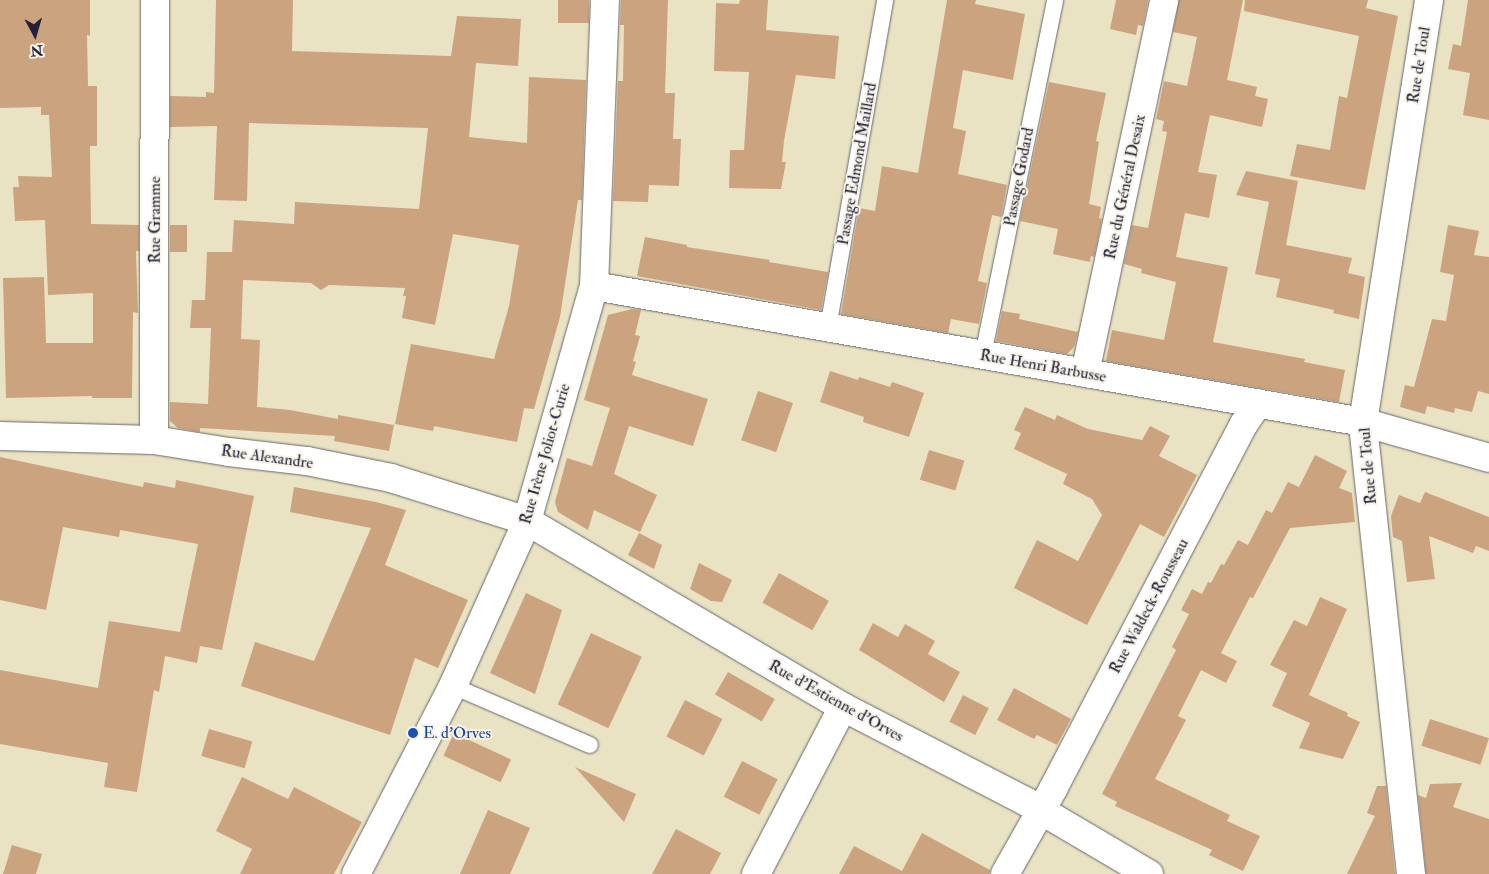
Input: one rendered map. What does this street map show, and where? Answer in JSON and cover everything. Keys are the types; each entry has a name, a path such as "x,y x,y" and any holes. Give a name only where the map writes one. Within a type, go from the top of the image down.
{"street":[{"name":"Rue Gramme","path":"154,440 155,0"},
{"name":"Rue Irène Joliot-Curie","path":"356,874 454,686 527,521 594,286 605,0"},
{"name":"Rue du Général Desaix","path":"1085,373 1164,0"},
{"name":"Rue de Toul","path":"1411,874 1363,422 1429,0"},
{"name":"Rue Henri Barbusse","path":"594,286 1363,422 1489,458"},
{"name":"Rue Waldeck-Rousseau","path":"1005,874 1041,810 1244,424 1258,403"},
{"name":"Rue Alexandre","path":"0,436 154,440 229,452 299,460 391,478 527,521"},
{"name":"Rue d'Estienne d'Orves","path":"527,521 843,707 1041,810 1150,874"},
{"path":"756,874 843,707"}],"lane":[{"name":"Passage Edmond Maillard","path":"828,328 885,0"},
{"name":"Passage Godard","path":"982,355 1055,0"},
{"path":"454,686 590,745"}],"building":[{"path":"0,0 90,0 90,36 87,35 88,86 97,86 97,146 90,146 91,224 139,225 139,251 136,251 138,313 133,312 132,398 92,398 92,396 6,398 3,278 44,277 46,343 93,343 93,293 48,295 45,220 15,221 13,187 19,187 18,176 52,177 49,115 41,115 41,107 0,108"},
{"path":"216,0 293,0 292,51 451,56 457,16 521,19 518,66 476,63 469,137 527,143 529,77 586,80 582,200 578,200 560,317 534,409 524,408 517,442 434,426 433,431 395,424 411,344 494,359 509,306 519,245 453,234 435,325 402,318 406,296 403,296 405,288 329,285 321,290 311,283 243,280 241,339 260,340 257,407 290,410 338,419 338,415 394,425 389,451 334,441 335,436 200,428 200,432 178,428 170,421 170,402 208,404 211,328 190,328 192,300 205,300 207,252 232,252 234,220 294,224 295,202 419,209 428,128 249,123 247,201 214,200 217,126 170,127 170,96 206,97 206,92 214,93"},
{"path":"558,0 589,0 589,23 558,23"},
{"path":"621,0 668,0 665,93 675,93 673,139 681,139 679,186 649,185 648,202 613,201 618,81 623,81 624,25 620,25"},
{"path":"740,0 768,0 766,30 839,36 835,79 796,75 784,141 782,162 786,162 781,189 729,188 730,150 744,150 749,72 714,71 716,3 739,4"},
{"path":"947,0 976,0 975,4 1025,14 1013,80 963,70 953,128 966,131 958,174 1007,185 1001,217 992,215 978,281 987,283 979,324 951,319 948,333 841,314 859,208 875,211 882,166 918,173"},
{"path":"1116,0 1148,0 1143,26 1138,25 1136,35 1110,29"},
{"path":"1179,0 1243,0 1227,80 1257,87 1255,96 1268,99 1262,127 1210,115 1198,172 1217,175 1209,218 1185,213 1176,257 1228,267 1213,342 1305,359 1304,362 1345,370 1339,402 1106,361 1112,330 1164,340 1176,282 1141,273 1142,269 1124,264 1132,225 1148,228 1167,132 1162,131 1164,121 1156,119 1164,81 1187,86 1197,37 1173,32"},
{"path":"1245,0 1368,0 1366,8 1398,16 1365,190 1290,176 1297,144 1330,150 1339,96 1347,98 1359,36 1244,11"},
{"path":"1468,0 1489,0 1489,120 1463,115 1470,73 1448,69 1453,44 1461,46"},
{"path":"1049,82 1106,93 1096,141 1099,142 1089,204 1101,207 1099,218 1102,219 1094,257 1091,256 1090,262 1053,254 1058,229 1020,221"},
{"path":"1246,171 1298,181 1286,245 1352,258 1348,273 1365,277 1359,319 1333,313 1334,310 1276,297 1280,279 1255,274 1269,202 1236,195"},
{"path":"170,225 187,225 187,252 170,252"},
{"path":"1448,225 1479,231 1474,255 1489,257 1489,394 1478,391 1472,412 1455,408 1454,413 1427,406 1425,414 1400,407 1405,385 1414,387 1432,319 1446,321 1454,275 1440,272"},
{"path":"645,237 687,245 687,247 770,260 769,262 828,272 821,310 637,276"},
{"path":"632,309 641,310 635,335 640,336 633,361 636,362 632,375 708,399 693,446 629,426 614,474 657,495 640,532 594,510 588,530 558,512 555,502 567,458 592,466 610,408 584,400 608,315"},
{"path":"1002,311 1020,314 1019,319 1078,332 1074,347 1067,354 996,341"},
{"path":"830,371 858,380 859,377 890,387 892,382 924,393 909,437 863,422 864,417 820,402"},
{"path":"758,391 793,403 776,452 741,440"},
{"path":"1025,407 1055,420 1057,415 1088,429 1142,440 1150,426 1170,436 1159,456 1197,475 1164,537 1140,524 1087,625 1014,588 1037,540 1078,561 1102,515 1092,499 1063,484 1067,474 1014,449 1021,433 1014,430"},
{"path":"929,450 964,461 955,490 920,480"},
{"path":"1315,455 1347,471 1339,488 1352,493 1355,522 1290,528 1253,598 1250,597 1221,653 1237,661 1226,683 1201,670 1178,716 1186,720 1155,779 1230,815 1227,821 1260,836 1243,871 1209,855 1212,850 1115,806 1117,802 1102,794 1176,650 1172,647 1189,614 1181,610 1192,589 1202,594 1208,582 1211,583 1221,564 1224,565 1238,540 1248,545 1266,510 1272,513 1288,482 1299,487"},
{"path":"0,457 143,487 144,482 175,488 176,480 254,496 222,650 200,646 197,663 165,656 159,692 154,690 137,792 104,787 108,763 0,744 0,670 98,688 109,621 180,632 198,544 120,530 119,537 63,527 46,610 0,600"},
{"path":"294,487 376,502 406,510 385,565 468,600 438,668 415,658 390,735 241,686 255,642 314,661 371,528 290,512"},
{"path":"1425,492 1489,517 1489,551 1476,546 1473,553 1429,536 1435,579 1407,582 1402,541 1393,537 1391,516 1399,495 1420,503"},
{"path":"639,533 662,545 654,569 628,555"},
{"path":"699,563 732,580 722,602 711,601 690,589"},
{"path":"779,573 829,601 812,630 763,603"},
{"path":"526,593 562,610 535,694 490,673"},
{"path":"1320,597 1347,609 1309,695 1348,713 1347,716 1360,722 1343,759 1299,748 1310,723 1272,706 1287,673 1270,665 1294,620 1307,626"},
{"path":"873,623 898,637 905,624 935,641 928,654 960,672 944,702 859,650"},
{"path":"591,633 642,657 608,728 558,705"},
{"path":"728,672 775,699 762,722 715,695"},
{"path":"1014,688 1071,719 1057,745 1037,735 1034,739 997,720"},
{"path":"963,695 989,708 975,735 949,722"},
{"path":"685,700 722,719 704,756 666,737"},
{"path":"1430,719 1489,738 1480,765 1421,746"},
{"path":"209,729 252,741 245,768 201,756"},
{"path":"454,733 511,760 501,782 443,756"},
{"path":"742,761 778,779 759,815 724,797"},
{"path":"575,767 636,794 624,822"},
{"path":"242,777 288,799 294,787 362,822 334,874 240,874 252,849 216,831"},
{"path":"1462,783 1453,807 1489,819 1489,874 1426,874 1418,795 1426,798 1430,784"},
{"path":"1377,786 1386,786 1395,874 1347,874 1375,816 1367,813"},
{"path":"488,810 530,828 510,874 460,874"},
{"path":"676,829 721,853 710,874 652,874"},
{"path":"922,833 990,870 989,874 839,874 854,846 902,871"},
{"path":"12,845 42,854 36,874 3,874"}],"place":[{"name":"E. d’Orves","path":"413,733"}]}
